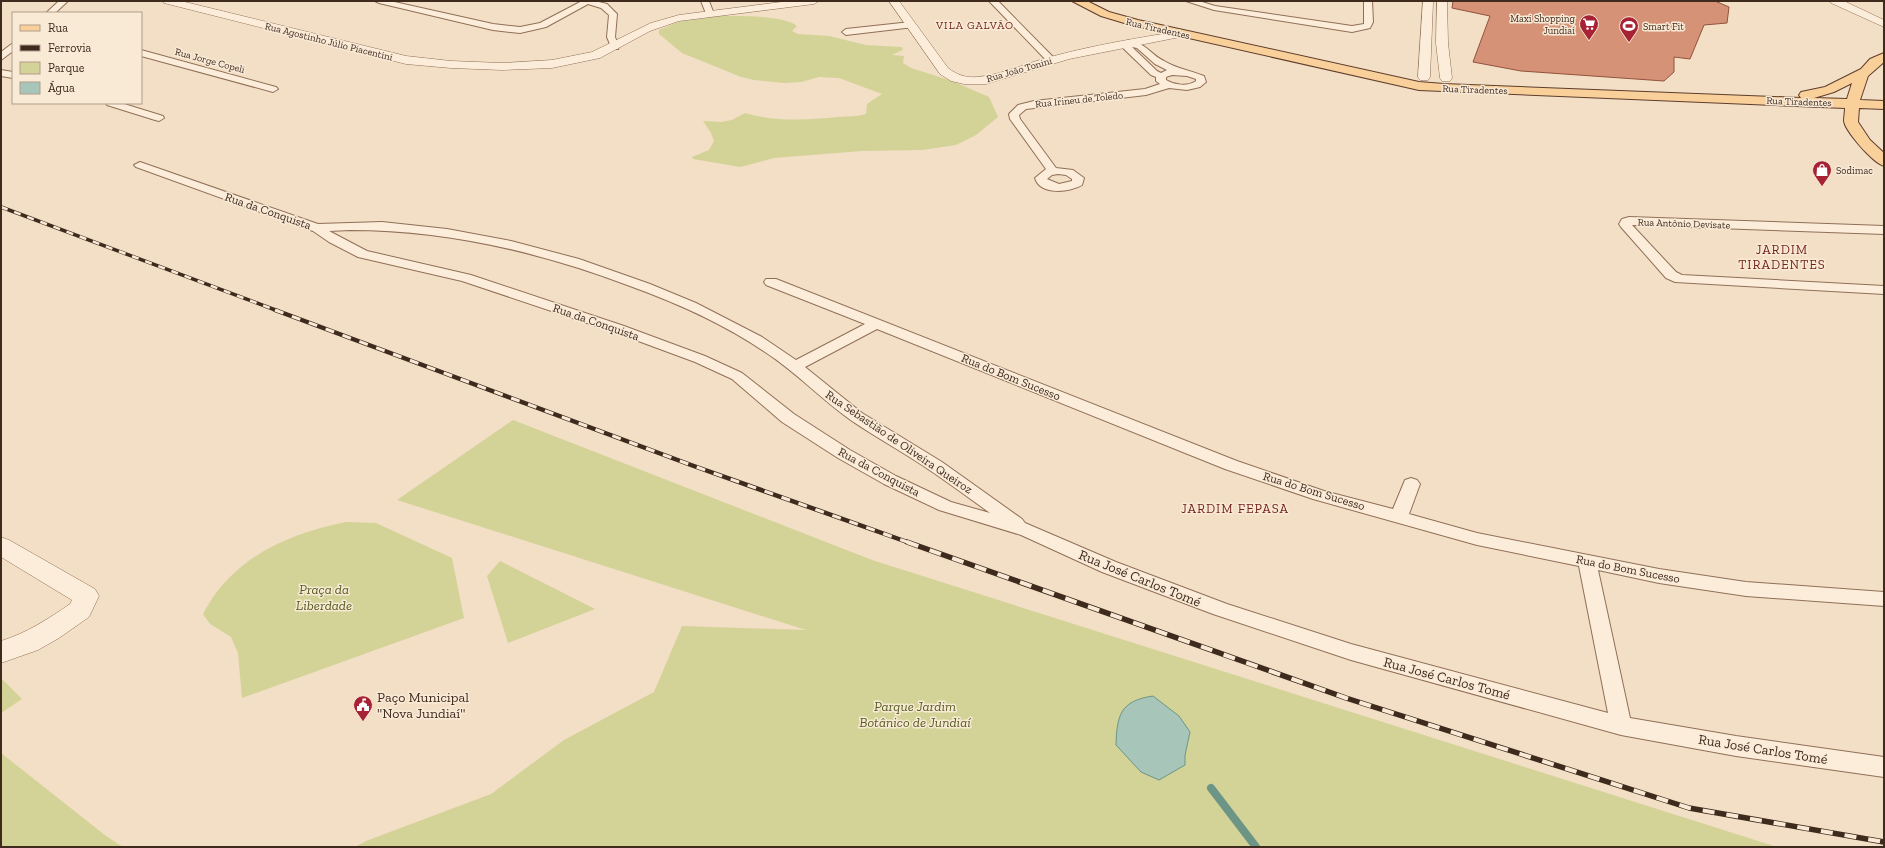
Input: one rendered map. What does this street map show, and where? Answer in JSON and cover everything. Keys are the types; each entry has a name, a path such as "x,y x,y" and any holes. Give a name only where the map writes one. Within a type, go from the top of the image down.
{"main road":[{"name":"Rua Tiradentes","path":"1078,1 1118,19 1399,82 1445,83 1517,81 1784,96 1824,92 1842,84 1852,76 1863,72 1876,60 1884,57"},
{"name":"Rua Tiradentes","path":"1106,1 1121,11 1142,19 1348,66 1426,78"},
{"path":"1863,72 1858,104 1851,122 1865,143 1884,162"},
{"path":"1399,82 1426,78 1445,83"},
{"path":"1488,90 1473,83 1479,81 1517,81"},
{"name":"Rua Tiradentes","path":"1445,83 1488,90 1884,105"}],"street":[{"path":"51,12 64,1"},
{"name":"Rua Agostinho Júlio Piacentini","path":"168,1 406,60 434,64 492,65 535,65 596,55 615,47 650,27 680,18 814,1"},
{"path":"379,1 494,27 520,30 543,25 587,1 604,6 612,14 610,37 615,47"},
{"path":"705,1 710,14"},
{"name":"Rua João Tonini","path":"894,1 944,71 951,77 959,80 987,80 1051,60 1180,34"},
{"path":"993,1 1051,60"},
{"path":"1190,1 1214,8 1352,29 1367,26 1369,22 1368,1"},
{"path":"1426,78 1428,1"},
{"path":"1442,1 1442,43 1445,83"},
{"path":"1835,1 1884,24"},
{"path":"846,32 911,25"},
{"path":"1130,43 1127,48 1154,73 1161,76 1161,81 1168,85"},
{"name":"Rua Irineu de Toledo","path":"1130,43 1140,46 1158,62 1177,72"},
{"path":"1,57 12,47"},
{"name":"Rua Jorge Copeli","path":"142,53 273,89"},
{"name":"Rua Irineu de Toledo","path":"1053,171 1015,119 1014,114 1018,109 1034,104 1146,92 1168,85 1191,87 1202,82 1201,78 1193,74 1177,72 1166,73 1161,76"},
{"path":"1,73 12,75"},
{"path":"114,104 159,118"},
{"name":"Rua da Conquista","path":"140,165 317,228 333,239 363,254 466,278 619,329 700,360 737,376 788,418 844,454 890,480 945,506 1027,530"},
{"name":"Rua Antônio Devisate","path":"1884,230 1629,222 1626,222 1625,224 1670,275 1680,279 1884,290"},
{"name":"Rua Sebastião de Oliveira Queiroz","path":"317,228 348,225 405,227 486,238 527,248 596,269 678,299 760,341 858,417 936,466 1027,530"},
{"name":"Rua do Bom Sucesso","path":"771,282 1231,465 1319,495 1477,539 1659,576 1746,589 1884,599"},
{"path":"795,367 876,324"},
{"path":"1399,517 1411,484"},
{"name":"Rua José Carlos Tomé","path":"1027,530 1109,568 1228,612 1351,652 1621,726 1736,746 1884,767"},
{"path":"1,546 86,596 80,610 50,631 29,643 1,652"},
{"path":"1587,562 1621,726"}],"green space":[{"path":"719,16 771,18 791,22 797,26 792,31 798,34 829,36 866,45 902,47 903,50 892,55 904,56 903,63 911,68 952,81 989,97 998,117 976,135 956,145 922,150 862,151 774,158 740,167 693,159 692,157 709,150 714,141 711,133 703,121 721,122 732,120 745,113 768,118 792,120 859,116 866,114 867,104 882,94 839,78 819,77 801,82 784,83 741,77 682,53 659,34 659,30 678,22"},
{"name":"Parque Jardim Botânico de Jundiaí","path":"513,420 872,560 1777,847 355,847 366,841 491,794 564,740 654,692 682,626 806,630 397,500"},
{"name":"Praça da Liberdade","path":"346,522 376,523 452,558 464,618 242,698 238,653 231,637 210,624 203,614 217,591 233,574 261,553 293,537"},
{"path":"500,561 595,609 508,643 487,576"},
{"path":"1,678 22,699 1,713"},
{"path":"1,753 106,836 123,847 1,847"}],"water":[{"path":"1153,696 1179,716 1190,732 1185,755 1185,765 1159,780 1141,772 1116,745 1119,718 1122,711 1133,702 1142,698"}],"building":[{"name":"Maxi Shopping Jundiaí","path":"1453,1 1715,1 1729,7 1727,23 1704,25 1690,59 1674,57 1674,72 1664,81 1521,71 1473,62 1490,16 1452,8"}],"waterway":[{"path":"1211,788 1256,847"}],"railway":[{"path":"1,207 278,311"},
{"path":"275,310 691,465 910,543"},
{"path":"907,542 1346,698 1689,808 1884,842"}],"place":[{"name":"Maxi Shopping Jundiaí","path":"1589,41"},
{"name":"Smart Fit","path":"1629,43"},
{"name":"Sodimac","path":"1822,187"},
{"name":"Paço Municipal \"Nova Jundiaí\"","path":"363,722"}],"district":[{"name":"VILA GALVÃO","path":"975,25"},
{"name":"JARDIM TIRADENTES","path":"1782,256"},
{"name":"JARDIM FEPASA","path":"1235,508"}]}
